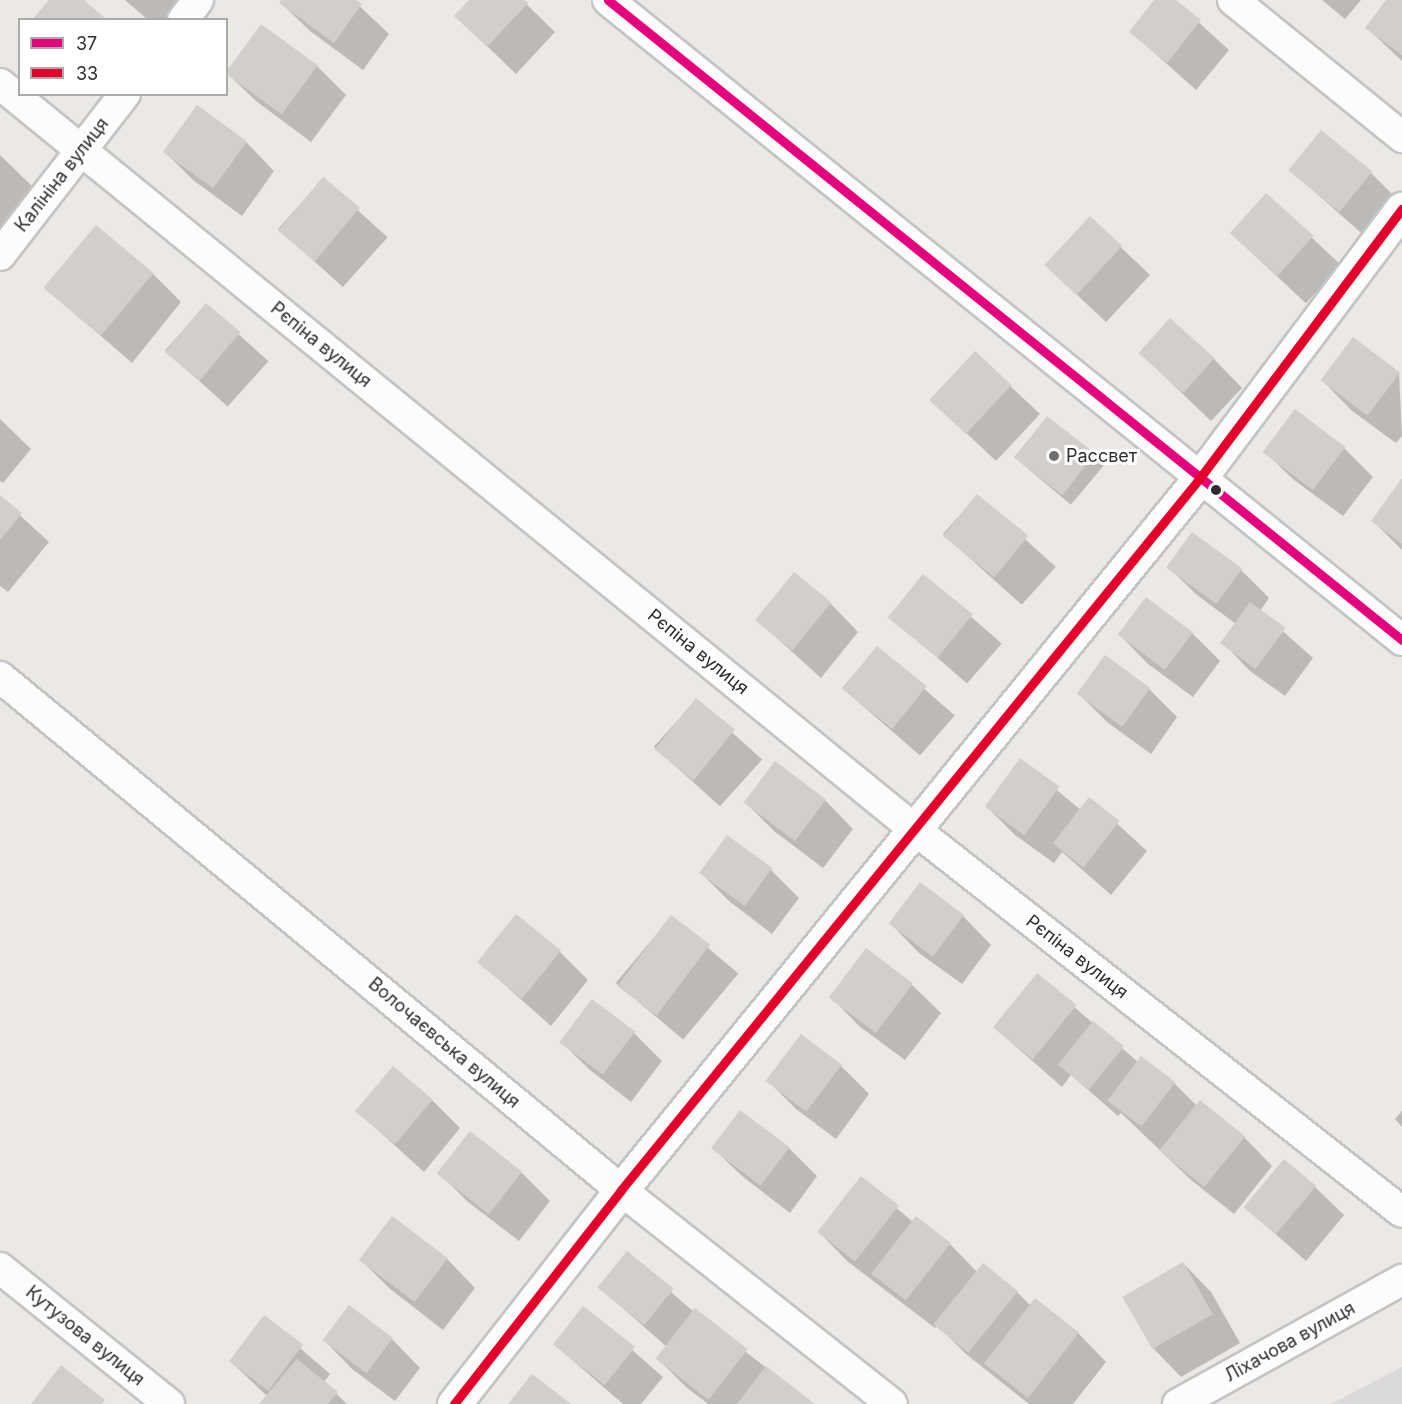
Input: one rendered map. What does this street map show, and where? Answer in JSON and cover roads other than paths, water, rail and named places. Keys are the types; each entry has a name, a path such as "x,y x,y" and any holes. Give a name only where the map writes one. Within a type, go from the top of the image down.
{"main road":[{"path":"454,1404 621,1190 1198,479 1402,208"}],"street":[{"path":"184,18 198,0"},
{"path":"608,0 1198,479 1402,640"},
{"path":"1233,0 1402,137"},
{"name":"Рєпіна вулиця","path":"0,84 914,829 1402,1212"},
{"name":"Калініна вулиця","path":"0,255 123,96"},
{"name":"Волочаєвська вулиця","path":"0,677 621,1190 892,1404"},
{"name":"Кутузова вулиця","path":"0,1268 169,1404"},
{"name":"Ліхачова вулиця","path":"1178,1404 1402,1280"}],"place":[{"name":"Рассвет","path":"1054,456"}]}
